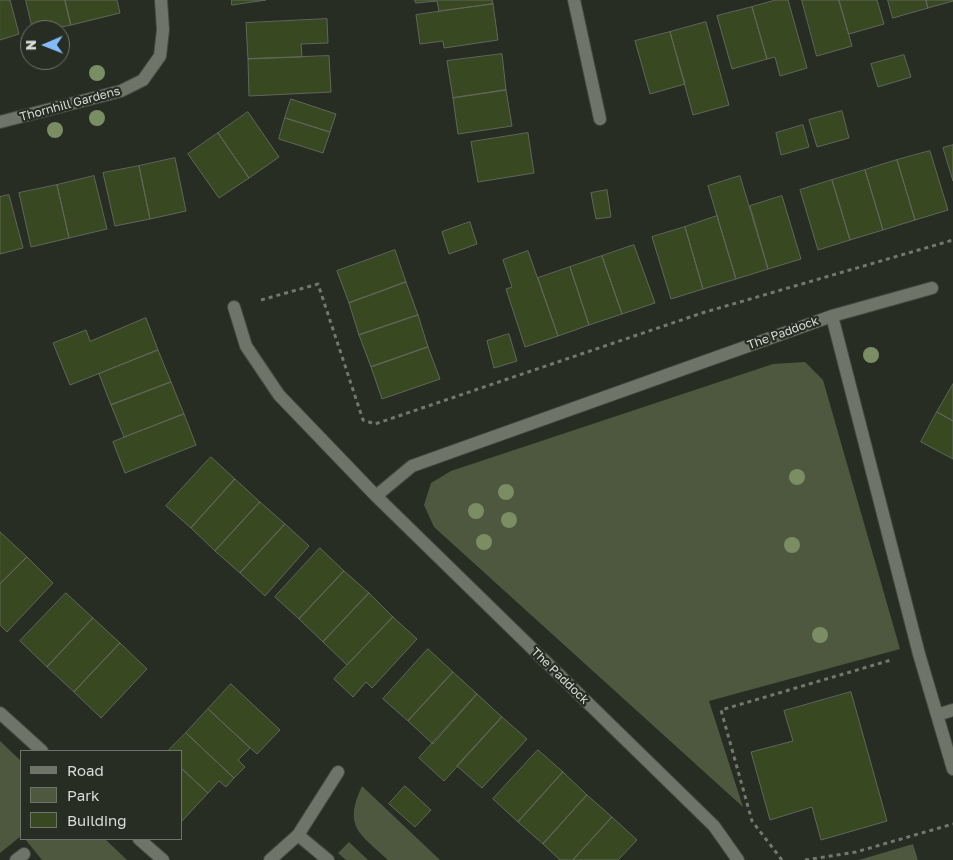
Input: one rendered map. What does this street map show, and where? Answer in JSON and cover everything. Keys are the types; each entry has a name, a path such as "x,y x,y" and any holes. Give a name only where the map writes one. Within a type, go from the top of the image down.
{"street":[{"name":"Thornhill Gardens","path":"0,122 121,91 143,80 160,56 163,30 161,0"},
{"path":"574,0 600,119"},
{"name":"The Paddock","path":"376,496 412,466 832,316 932,288"},
{"name":"The Paddock","path":"234,308 246,346 279,395 376,496 714,826 738,860"},
{"name":"The Paddock","path":"832,316 919,654 953,770"},
{"path":"937,715 953,710"},
{"path":"0,713 41,750"},
{"path":"270,860 298,835 338,772"},
{"path":"298,835 328,860"},
{"path":"140,840 163,860"}],"path":[{"path":"234,308 318,284 363,420 375,424 702,313 953,240"},
{"path":"782,860 752,821 721,710 919,654"},
{"path":"805,860 856,852 953,824"}],"green space":[{"path":"805,362 823,380 900,649 709,701 743,807 434,527 424,505 431,483 451,471 773,364"},
{"path":"0,741 20,760 20,837 0,853"},
{"path":"362,786 440,860 388,860 369,843 362,836 354,820 356,800"},
{"path":"26,840 106,840 127,860 42,860"},
{"path":"349,842 368,860 346,860 338,853"},
{"path":"913,844 918,860 859,860"}],"building":[{"path":"0,0 10,0 19,34 0,40"},
{"path":"26,0 65,0 70,20 31,20"},
{"path":"65,0 117,0 120,13 71,25"},
{"path":"232,0 266,0 232,5"},
{"path":"415,0 492,0 493,4 439,11 437,1 416,3"},
{"path":"776,0 788,0 807,68 780,76 775,57 767,59 752,7"},
{"path":"802,0 839,0 852,46 817,56"},
{"path":"839,0 877,0 884,24 849,34"},
{"path":"888,0 926,0 928,8 893,18"},
{"path":"926,0 953,0 953,1 928,8"},
{"path":"493,4 498,40 444,48 443,41 420,44 416,15"},
{"path":"752,7 767,59 732,69 717,16"},
{"path":"327,19 328,43 301,44 302,57 248,59 246,23"},
{"path":"706,22 729,105 693,115 670,32"},
{"path":"670,32 685,84 650,94 635,41"},
{"path":"502,54 506,90 453,98 447,61"},
{"path":"904,55 911,77 878,87 871,64"},
{"path":"329,56 331,92 249,96 248,59"},
{"path":"506,90 512,126 458,134 453,98"},
{"path":"291,99 336,114 330,132 285,118"},
{"path":"842,111 849,138 817,147 809,120"},
{"path":"248,112 279,157 249,178 218,133"},
{"path":"285,118 330,132 323,153 279,139"},
{"path":"803,125 809,147 781,155 776,133"},
{"path":"218,133 249,178 219,198 188,154"},
{"path":"528,133 534,173 478,182 471,142"},
{"path":"953,145 953,181 943,148"},
{"path":"930,151 948,210 915,220 897,160"},
{"path":"175,158 186,211 150,219 139,166"},
{"path":"897,160 915,220 883,230 865,170"},
{"path":"139,166 150,219 115,226 103,173"},
{"path":"865,170 883,230 850,240 832,180"},
{"path":"94,176 107,229 69,238 57,185"},
{"path":"740,176 768,269 736,279 708,186"},
{"path":"832,180 850,240 818,250 800,190"},
{"path":"57,185 69,238 31,247 19,193"},
{"path":"607,190 611,217 596,219 591,193"},
{"path":"9,195 23,248 0,254 0,197"},
{"path":"782,196 801,259 768,269 750,206"},
{"path":"717,216 736,279 703,289 685,227"},
{"path":"470,222 477,244 449,254 442,232"},
{"path":"685,227 703,289 671,299 652,237"},
{"path":"634,245 655,303 622,314 602,256"},
{"path":"395,250 406,282 349,303 337,271"},
{"path":"528,251 558,336 525,347 506,289 512,287 503,260"},
{"path":"602,256 622,314 589,325 570,267"},
{"path":"570,267 589,325 558,336 538,278"},
{"path":"406,282 418,315 359,335 349,303"},
{"path":"418,315 428,347 371,367 359,335"},
{"path":"146,318 158,350 70,385 53,343 86,330 90,341"},
{"path":"509,334 517,361 494,368 487,341"},
{"path":"428,347 440,379 382,399 371,367"},
{"path":"158,350 171,382 111,405 99,374"},
{"path":"171,382 184,414 124,437 111,405"},
{"path":"953,384 953,421 937,412"},
{"path":"937,412 953,421 953,459 921,442"},
{"path":"184,414 196,445 125,473 113,442"},
{"path":"211,457 235,479 191,528 166,506"},
{"path":"235,479 260,502 215,551 191,528"},
{"path":"260,502 285,524 240,573 215,551"},
{"path":"285,524 309,546 265,596 240,573"},
{"path":"0,532 27,557 0,584"},
{"path":"320,548 344,571 299,619 275,597"},
{"path":"27,557 53,583 7,632 0,625 0,584"},
{"path":"344,571 369,593 323,642 299,619"},
{"path":"66,593 93,618 47,667 20,641"},
{"path":"369,593 393,617 347,665 323,642"},
{"path":"393,617 417,639 372,688 366,682 353,697 334,679"},
{"path":"93,618 120,643 74,692 47,667"},
{"path":"120,643 147,669 101,718 74,692"},
{"path":"428,649 453,672 408,721 383,699"},
{"path":"453,672 477,694 433,744 408,721"},
{"path":"231,684 280,730 257,754 208,709"},
{"path":"851,692 887,821 821,840 812,807 770,820 751,752 793,741 784,711"},
{"path":"477,694 502,717 444,781 419,758"},
{"path":"208,709 250,748 238,760 245,767 234,778 186,733"},
{"path":"502,717 527,739 482,788 457,766"},
{"path":"186,733 234,778 226,787 219,781 208,793 182,769 182,750 169,750"},
{"path":"538,750 563,772 518,822 493,799"},
{"path":"182,769 208,793 182,821"},
{"path":"563,772 587,795 543,844 518,822"},
{"path":"405,786 431,810 415,827 389,804"},
{"path":"587,795 612,817 573,860 560,860 543,844"},
{"path":"612,817 637,840 618,860 573,860"}]}
